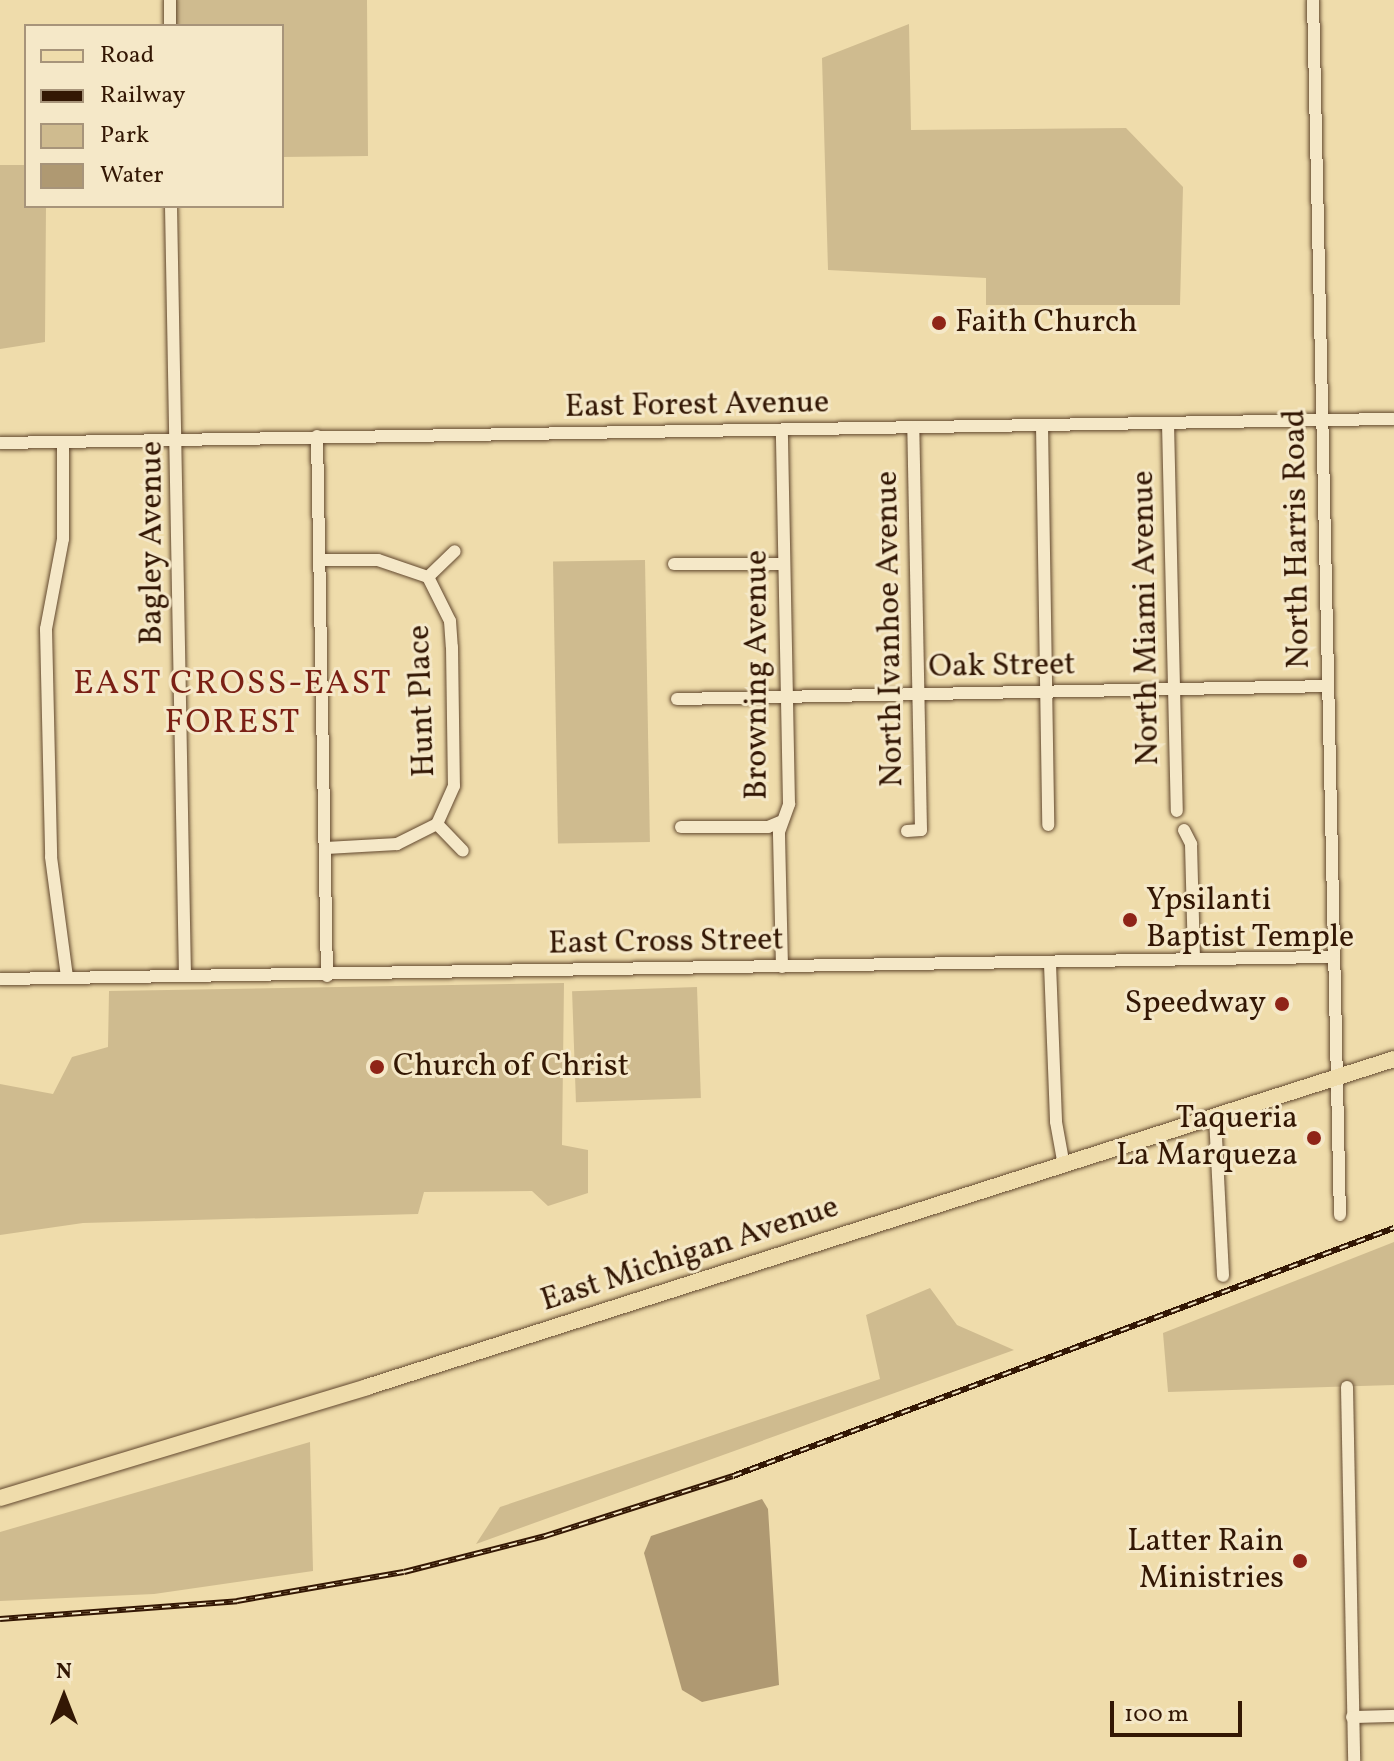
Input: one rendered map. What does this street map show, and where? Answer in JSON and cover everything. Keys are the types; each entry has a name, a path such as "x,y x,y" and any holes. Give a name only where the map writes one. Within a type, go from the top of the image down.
{"main road":[{"name":"East Michigan Avenue","path":"0,1498 1064,1166 1394,1059"}],"street":[{"path":"170,0 170,24"},
{"name":"North Harris Road","path":"1313,0 1340,1215"},
{"name":"Bagley Avenue","path":"171,208 178,439 174,452 185,976"},
{"name":"East Forest Avenue","path":"0,443 1394,419"},
{"name":"North Miami Avenue","path":"1168,423 1177,811"},
{"path":"1042,425 1048,825"},
{"name":"North Ivanhoe Avenue","path":"907,831 926,830 918,694 913,427"},
{"name":"Browning Avenue","path":"782,430 789,804 780,822 782,967"},
{"path":"317,436 327,976"},
{"path":"63,442 63,539 46,629 51,857 67,977"},
{"name":"Hunt Place","path":"428,577 455,551"},
{"name":"Hunt Place","path":"320,560 378,560 428,577 446,611 452,647 454,786 437,824 397,844 326,848"},
{"path":"674,564 783,564"},
{"name":"Oak Street","path":"677,699 1328,686"},
{"path":"681,827 780,822"},
{"name":"Hunt Place","path":"437,824 463,851"},
{"path":"1184,830 1191,844 1194,959"},
{"name":"East Cross Street","path":"0,979 1333,957"},
{"path":"1050,964 1056,1122 1064,1166"},
{"path":"1215,1117 1223,1276"},
{"path":"1347,1387 1354,1761"},
{"path":"1352,1717 1394,1716"}],"green space":[{"path":"176,0 367,0 368,156 284,157 284,24 176,24"},
{"path":"909,24 911,130 1126,128 1183,187 1180,305 986,305 986,278 828,270 822,58"},
{"path":"0,165 24,165 24,208 46,208 45,342 0,349"},
{"path":"645,560 650,842 558,844 553,562"},
{"path":"564,983 562,1145 588,1150 588,1193 548,1206 532,1191 424,1192 418,1214 83,1223 0,1235 0,1084 53,1094 72,1057 108,1047 109,991"},
{"path":"697,987 701,1098 576,1102 572,991"},
{"path":"1394,1242 1394,1385 1168,1392 1163,1333"},
{"path":"930,1288 957,1325 1014,1350 476,1544 500,1507 880,1379 866,1315"},
{"path":"310,1442 313,1571 154,1594 0,1601 0,1532"}],"water":[{"path":"762,1499 768,1509 779,1685 702,1702 682,1690 644,1553 651,1536"}],"railway":[{"path":"0,1619 237,1601 404,1572 545,1536 733,1476 1394,1228"}],"place":[{"name":"Faith Church","path":"939,323"},
{"name":"Ypsilanti Baptist Temple","path":"1130,920"},
{"name":"Speedway","path":"1282,1004"},
{"name":"Church of Christ","path":"377,1067"},
{"name":"Taqueria La Marqueza","path":"1314,1138"},
{"name":"Latter Rain Ministries","path":"1300,1561"}],"district":[{"name":"EAST CROSS-EAST FOREST","path":"233,704"}]}
